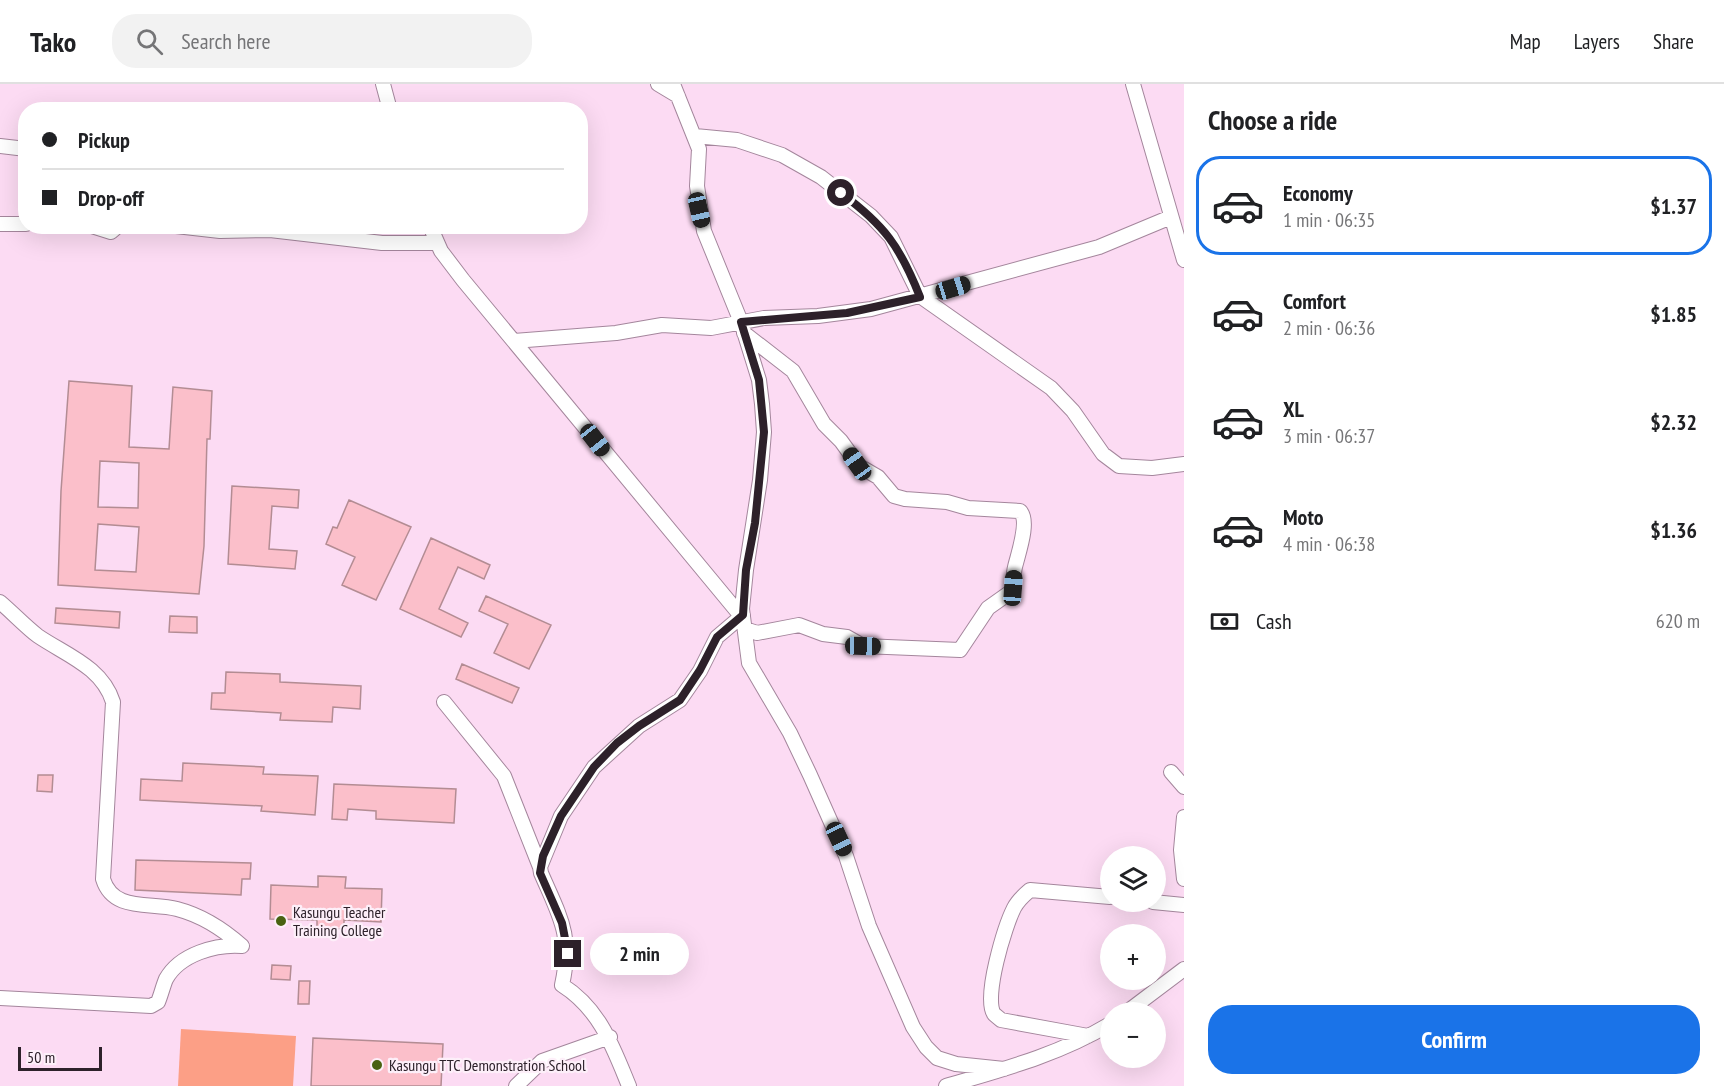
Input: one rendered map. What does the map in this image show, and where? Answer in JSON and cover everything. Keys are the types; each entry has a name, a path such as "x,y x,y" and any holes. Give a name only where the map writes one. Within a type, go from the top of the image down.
{"street":[{"path":"383,84 388,102"},
{"path":"658,84 675,90 695,136 699,149 699,210 704,231 742,328 759,380 764,432 757,506 746,570 743,620 749,663 790,733 810,775 846,856 869,926 914,1027 926,1047 937,1058 956,1064 1004,1069"},
{"path":"1132,84 1184,260"},
{"path":"695,136 737,140 763,147 783,155 821,177 871,216 891,237 920,297 1051,388 1073,411 1103,454 1119,466 1152,468 1184,464"},
{"path":"0,146 18,148"},
{"path":"514,341 616,333 662,325 742,328 847,313 920,297 1099,247 1171,217"},
{"path":"0,224 18,224"},
{"path":"304,234 382,243 436,243"},
{"path":"433,234 436,243 458,273 756,633 799,625 823,634 847,637 863,646 960,650 988,608 1012,591 1014,571 1022,543 1023,517 1020,511 968,508 947,502 894,496 878,477 859,466 841,441 824,424 793,371 742,328"},
{"path":"0,602 37,635 82,662 100,678 111,695 113,702 103,879 106,890 123,902 176,908 230,935 242,946 224,946 189,958 167,978 158,1002 151,1006 0,998"},
{"path":"540,867 561,816 594,767 639,726 680,700 697,677 717,637 743,620"},
{"path":"444,702 504,776 567,938 568,954 562,985 586,1005 610,1037 629,1086"},
{"path":"1171,772 1184,787"},
{"path":"1184,817 1181,850 1184,879"},
{"path":"1088,1036 1001,1020 994,1015 991,1006 1001,941 1015,906 1030,890 1100,896"},
{"path":"1166,903 1184,905"},
{"path":"1140,1002 1184,969"},
{"path":"946,1086 1056,1052 1100,1029"},
{"path":"516,1086 542,1061 610,1037"}],"shaded area":[{"path":"181,1029 296,1036 293,1086 178,1086"}],"building":[{"path":"69,381 132,386 129,447 169,449 173,387 212,391 210,439 207,439 204,546 199,594 58,585 61,491","holes":["100,461 139,463 138,508 98,507","98,524 139,527 136,572 95,570"]},
{"path":"232,486 299,490 298,508 272,506 269,549 297,551 295,569 228,564"},
{"path":"349,500 411,527 376,600 342,585 355,557 326,544 333,527 337,528"},
{"path":"431,538 490,565 484,579 458,567 439,609 468,623 461,637 400,609"},
{"path":"486,596 551,625 529,669 494,653 508,624 479,611"},
{"path":"56,608 120,612 119,628 55,623"},
{"path":"170,616 197,617 197,633 169,632"},
{"path":"462,664 519,688 512,703 456,679"},
{"path":"226,672 280,674 280,682 361,686 360,709 333,707 332,722 280,720 281,713 211,709 212,693 225,693"},
{"path":"183,763 264,767 263,774 318,776 315,815 261,811 262,806 140,800 141,779 182,781"},
{"path":"38,775 53,775 52,792 37,791"},
{"path":"334,784 456,789 454,823 376,819 376,811 348,809 347,820 332,819"},
{"path":"136,860 251,863 250,879 242,879 241,895 135,890"},
{"path":"318,876 346,877 345,888 382,889 381,922 344,920 344,929 317,928 317,920 270,919 271,885 318,887"},
{"path":"272,965 291,966 290,980 271,979"},
{"path":"299,981 310,981 309,1004 298,1004"},
{"name":"Kasungu TTC Demonstration School","path":"313,1038 443,1044 441,1086 311,1086"}],"place":[{"name":"Kasungu Teacher Training College","path":"281,921"},
{"name":"Kasungu TTC Demonstration School","path":"377,1065"}],"route":[{"path":"568,954 567,938 562,923 540,873 543,856 561,816 584,779 617,743 680,700 693,683 717,637 743,615 743,592 755,523 764,432 759,380 741,322 764,318 847,313 920,297 891,237 871,216 841,193"}]}
